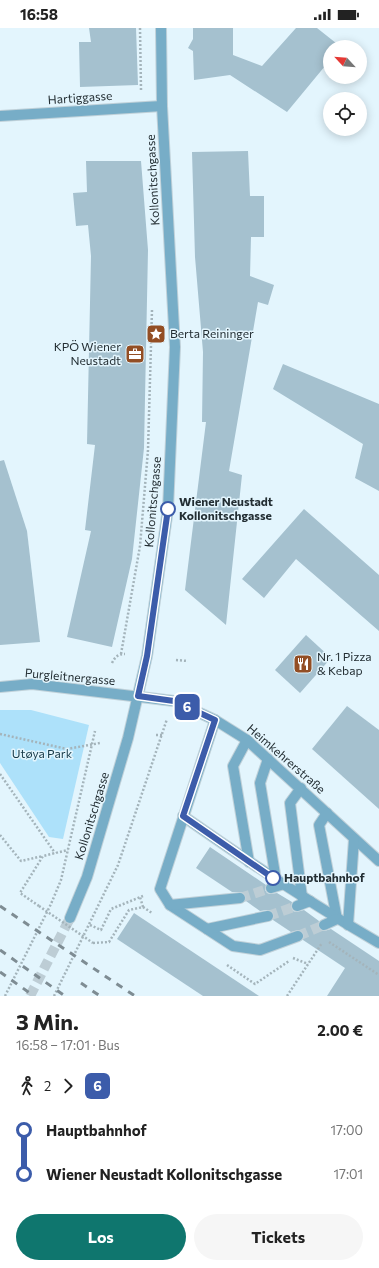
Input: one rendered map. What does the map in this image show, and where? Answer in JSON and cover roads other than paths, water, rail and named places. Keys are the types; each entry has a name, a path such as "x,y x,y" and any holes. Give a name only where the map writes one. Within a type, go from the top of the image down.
{"street":[{"name":"Kollonitschgasse","path":"70,918 87,877 128,738 147,656 168,509 174,362 162,106 161,28"},
{"name":"Hartiggasse","path":"0,116 162,106"},
{"name":"Purgleitnergasse","path":"0,687 32,684 138,696"},
{"name":"Heimkehrerstraße","path":"138,696 174,701 215,720 247,740 379,861"},
{"path":"215,720 160,889 170,905 233,946 260,950 298,936"},
{"path":"247,740 233,766 249,862"},
{"path":"268,759 260,783 277,884"},
{"path":"301,788 290,803 306,899"},
{"path":"327,813 319,826 337,919"},
{"path":"183,816 249,862 277,884 306,899 379,943"},
{"path":"348,925 354,839"},
{"path":"170,905 240,898"},
{"path":"297,906 306,899"},
{"path":"207,929 268,916"},
{"path":"324,925 337,919"}],"tunnel":[{"path":"240,898 271,888"},
{"path":"268,916 297,906"},
{"path":"30,996 70,918"},
{"path":"298,936 324,925"}],"railway":[{"path":"0,906 135,996"},
{"path":"0,950 65,996"},
{"path":"0,972 34,996"},
{"path":"81,983 100,996"}],"place":[{"name":"Berta Reininger","path":"156,334"},
{"name":"KPÖ Wiener Neustadt","path":"135,354"},
{"name":"Wiener Neustadt Kollonitschgasse","path":"168,509"},
{"name":"Nr. 1 Pizza & Kebap","path":"303,664"},
{"name":"Hauptbahnhof","path":"273,878"}],"park label":[{"name":"Utøya Park","path":"42,754"}]}
